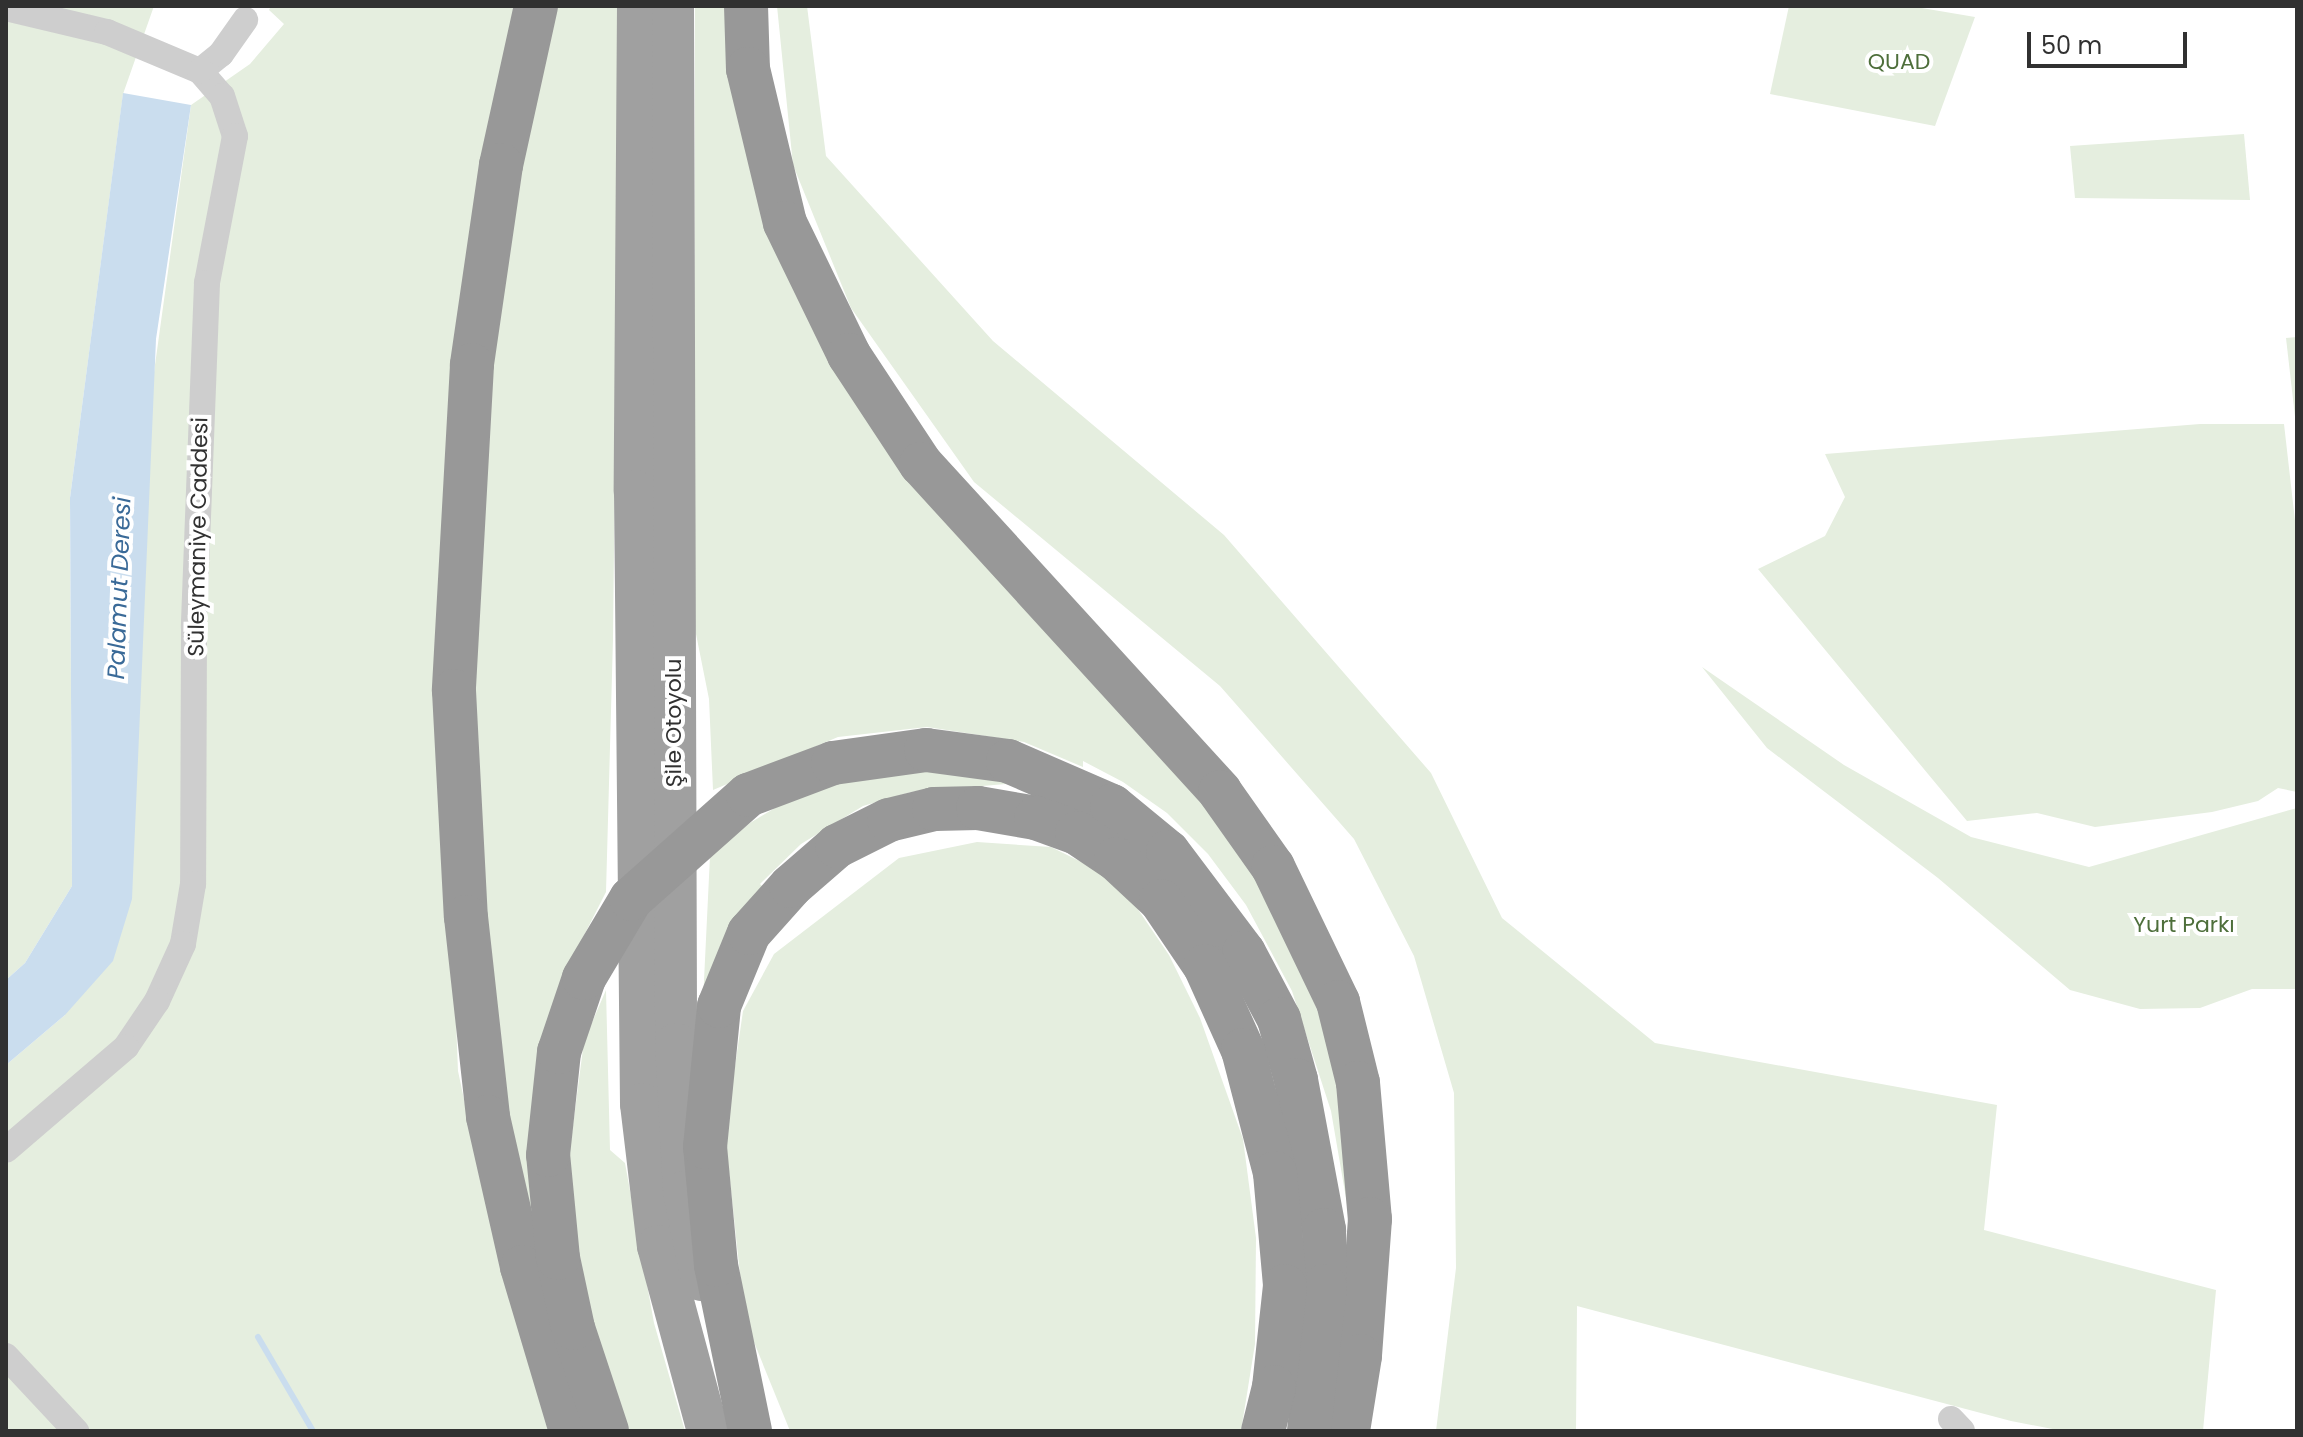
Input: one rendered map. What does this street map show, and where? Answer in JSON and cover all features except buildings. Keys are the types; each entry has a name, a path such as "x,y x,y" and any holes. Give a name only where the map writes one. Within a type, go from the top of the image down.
{"highway":[{"path":"536,6 501,165 472,365 454,691 467,933 488,1117 522,1267 571,1431"},
{"name":"Şile Otoyolu","path":"638,6 635,507 641,1104 658,1246 708,1431"},
{"name":"Şile Otoyolu","path":"673,6 676,1044 682,1163 713,1334 748,1431"},
{"path":"746,6 748,69 785,223 849,355 921,464 1220,792 1273,867 1338,1002 1358,1083 1370,1219 1360,1356 1348,1431"},
{"path":"607,1431 573,1328 558,1258 549,1120 559,1052 584,978 631,899 713,821 783,778 833,763 926,750 1008,761 1112,806 1168,852 1209,901 1244,953 1279,1019 1313,1164 1324,1230 1325,1286 1309,1431"},
{"path":"748,1431 716,1265 705,1147 719,1006 749,933 791,886 837,846 889,820 934,809 978,808 1036,818 1077,833 1116,859 1161,901 1212,980 1243,1050 1275,1173 1285,1286 1274,1387 1263,1431"}],"street":[{"name":"Süleymaniye Caddesi","path":"6,8 107,32 200,71 222,96 235,136 207,283 194,627 193,884 183,944 157,1001 126,1047 6,1150"},
{"path":"200,71 221,54 245,20"},
{"path":"6,1356 76,1431"}],"green space":[{"path":"6,6 154,6 123,94 70,498 72,886 25,963 6,980"},
{"path":"271,6 516,6 452,373 439,608 458,1071 488,1213 550,1431 6,1431 6,1065 65,1015 191,105 250,64 284,24 269,10"},
{"path":"557,6 620,6 613,639 606,892 569,965 533,1249 493,1040 477,830 475,571 495,335 519,171"},
{"path":"695,6 730,6 785,264 1272,891 1328,1038 1346,1108 1352,1233 1331,1111 1292,991 1246,905 1208,854 1167,813 1123,782 1083,761 1083,767 1024,742 927,727 838,737 713,790 709,699 694,624"},
{"path":"777,6 807,6 826,156 993,341 1224,535 1431,773 1502,918 1655,1043 1997,1105 1984,1230 2216,1290 2203,1431 2063,1431 2011,1421 1577,1306 1576,1431 1436,1431 1456,1268 1454,1093 1414,956 1354,839 1220,686 974,482 851,308 793,165"},
{"name":"QUAD","path":"1789,6 1910,6 1975,17 1935,126 1770,94"},
{"path":"2244,134 2250,200 2075,198 2070,146"},
{"path":"2297,337 2297,434 2286,338"},
{"path":"2200,424 2284,424 2297,538 2297,792 2278,788 2258,801 2212,812 2095,827 2037,813 1967,821 1758,569 1825,536 1845,497 1825,454"},
{"name":"Yurt Parkı","path":"1702,667 1844,765 1971,837 2089,867 2297,808 2297,989 2252,989 2200,1008 2140,1009 2070,990 1938,878 1767,748"},
{"path":"926,769 1005,779 1006,784 911,792 863,806 801,844 760,884 766,890 703,1001 710,856 750,823 810,787"},
{"path":"977,842 1051,847 1118,880 1169,955 1200,1018 1243,1139 1256,1238 1255,1344 1241,1431 790,1431 745,1320 725,1135 743,1011 774,954 899,858"},
{"path":"606,990 610,1150 625,1163 654,1323 685,1431 626,1431 589,1307 566,1179 584,1041"}],"water":[{"name":"Palamut Deresi","path":"123,93 191,105 156,339 132,899 113,961 65,1015 6,1065 6,980 25,963 72,886 70,498"}],"waterway":[{"path":"258,1337 313,1431"}]}
